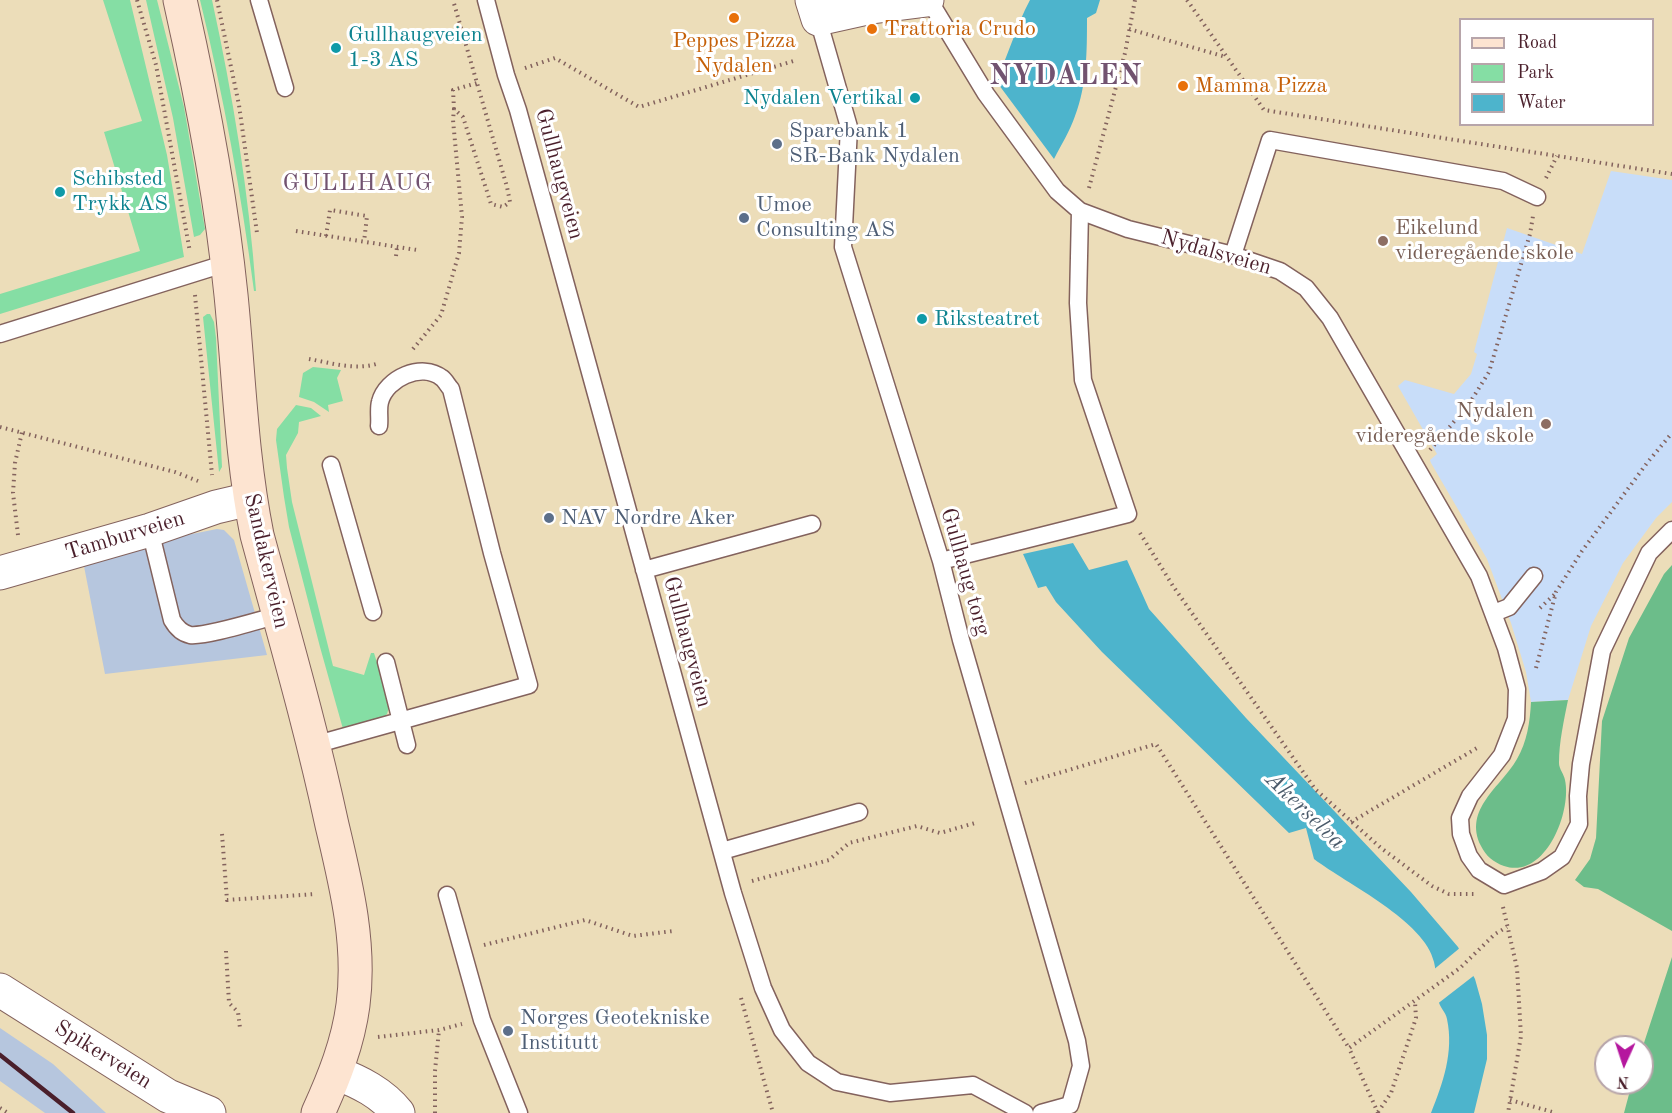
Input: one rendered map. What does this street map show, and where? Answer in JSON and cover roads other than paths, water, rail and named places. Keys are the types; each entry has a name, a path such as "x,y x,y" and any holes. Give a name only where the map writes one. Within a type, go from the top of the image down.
{"street":[{"name":"Sandakerveien","path":"180,0 213,156 227,263 250,500 257,535 314,745 347,891 353,928 353,1003 348,1032 336,1073 318,1113"},
{"name":"Nydalsveien","path":"815,10 872,7 928,0"},
{"name":"Tamburveien","path":"11,570 150,530 216,507 250,500"},
{"name":"Spikerveien","path":"0,990 168,1096 209,1113"},
{"path":"336,1073 368,1087 398,1113"}],"lane":[{"path":"259,0 285,88"},
{"name":"Gullhaugveien","path":"486,0 722,851 763,988 782,1030 808,1063 837,1082 890,1093 973,1085 1025,1113"},
{"name":"Nydalsveien","path":"928,0 986,94 1057,191 1080,211 1128,229 1233,255 1280,271 1305,288 1330,318 1479,576 1506,648 1517,689 1516,719 1502,755 1470,796 1460,818 1461,834 1469,856 1479,870 1504,885 1542,871 1562,857 1580,824 1578,796 1581,764 1602,651 1649,554 1672,530"},
{"name":"Gullhaug torg","path":"815,10 849,127 843,247 941,561 961,640 1077,1041 1081,1066 1070,1105 1041,1113"},
{"path":"1233,255 1270,140 1503,181 1537,197"},
{"path":"941,561 1128,514 1083,380 1078,303 1080,211"},
{"path":"0,334 227,263"},
{"path":"314,745 529,685 450,389 443,378 420,370 397,380 385,392 380,402 379,426"},
{"path":"331,465 373,612"},
{"path":"644,570 812,524"},
{"path":"150,530 172,620 183,633 200,634 279,615"},
{"path":"1494,613 1509,607 1534,576"},
{"path":"386,662 407,745"},
{"path":"722,851 859,812"},
{"path":"447,895 482,1020 519,1113"}],"water":[{"path":"1030,0 1100,0 1096,13 1087,18 1086,68 1079,104 1071,127 1054,159 996,81"},
{"name":"Akerselva","path":"1073,543 1089,570 1127,560 1149,609 1246,718 1411,892 1458,947 1475,979 1487,1035 1487,1059 1474,1113 1431,1113 1446,1067 1449,1031 1447,1019 1439,1002 1434,962 1428,947 1401,918 1314,859 1306,828 1289,833 1102,652 1056,602 1046,586 1038,588 1023,554"}],"railway":[{"path":"0,1055 73,1113"}],"place":[{"name":"Peppes Pizza Nydalen","path":"734,18"},
{"name":"Trattoria Crudo","path":"872,29"},
{"name":"Gullhaugveien 1-3 AS","path":"336,48"},
{"name":"Mamma Pizza","path":"1183,86"},
{"name":"Nydalen Vertikal","path":"915,98"},
{"name":"Sparebank 1 SR-Bank Nydalen","path":"777,144"},
{"name":"Schibsted Trykk AS","path":"60,192"},
{"name":"Umoe Consulting AS","path":"744,218"},
{"name":"Eikelund videregående skole","path":"1383,241"},
{"name":"Riksteatret","path":"922,319"},
{"name":"Nydalen videregående skole","path":"1546,424"},
{"name":"NAV Nordre Aker","path":"549,518"},
{"name":"Norges Geotekniske Institutt","path":"508,1031"}],"district":[{"name":"NYDALEN","path":"1066,77"},
{"name":"GULLHAUG","path":"358,184"}]}
